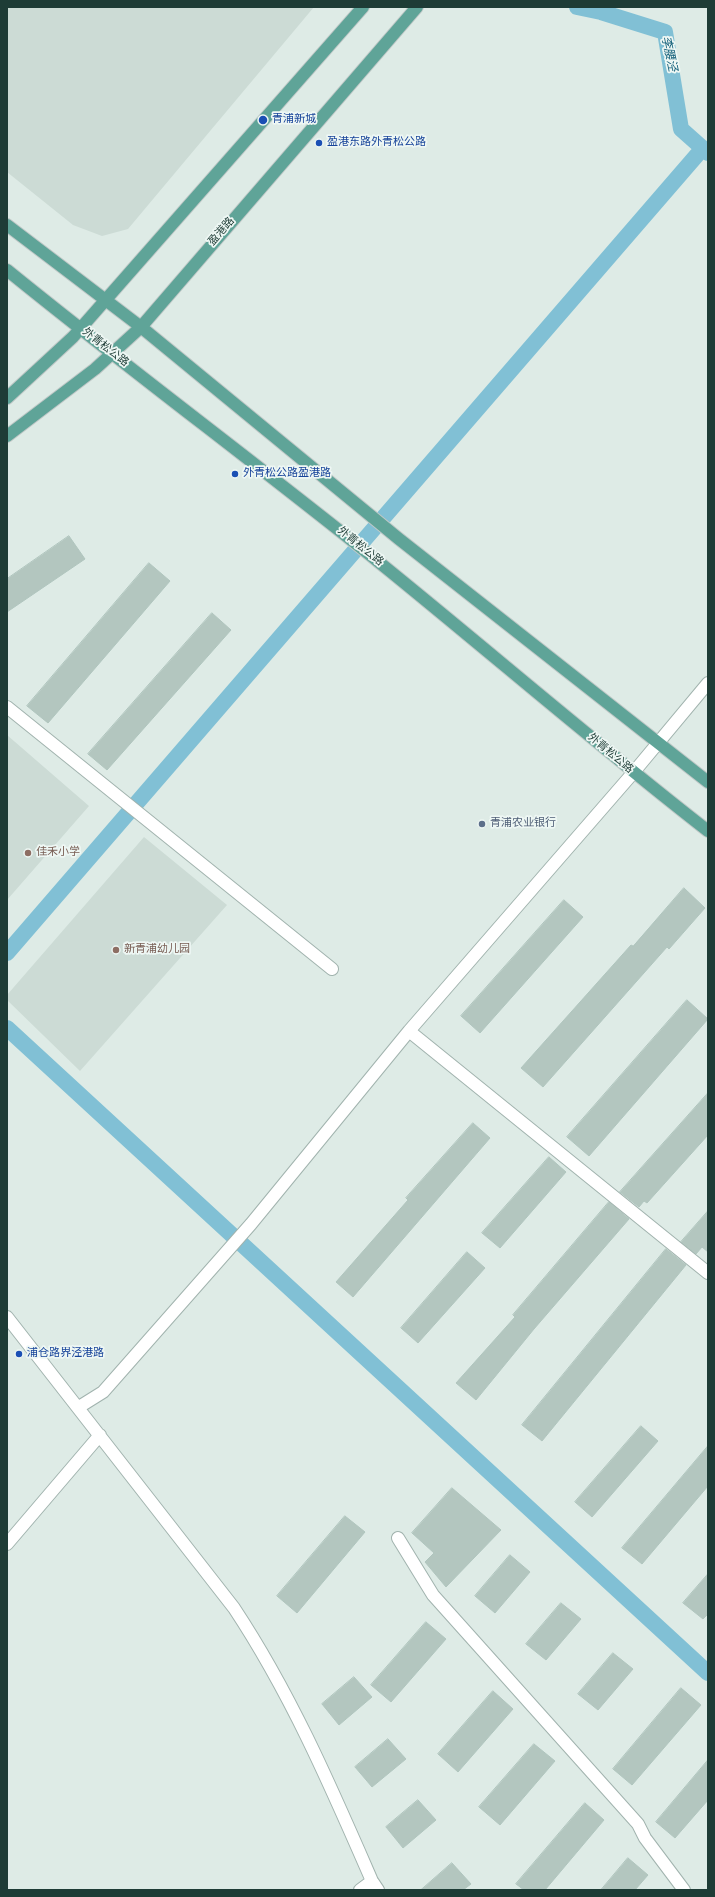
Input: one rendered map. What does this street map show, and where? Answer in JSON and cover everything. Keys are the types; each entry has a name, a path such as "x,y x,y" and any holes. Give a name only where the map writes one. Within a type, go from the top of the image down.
{"main road":[{"path":"7,398 80,329 363,7"},
{"name":"盈港路","path":"7,436 113,354 141,327 417,7"},
{"path":"7,225 141,327 347,498 708,782"},
{"name":"外青松公路","path":"7,270 80,329 329,522 633,773 708,831"}],"street":[{"path":"79,1407 103,1392 251,1224 409,1032 633,773 708,683"},
{"path":"7,707 332,969"},
{"path":"409,1032 708,1274"},
{"path":"7,1317 79,1407 234,1608 259,1646 314,1750 375,1885 360,1890"},
{"path":"7,1544 100,1435"},
{"path":"398,1538 433,1596 638,1824 645,1838 684,1890"}],"shaded area":[{"path":"7,7 314,7 128,229 102,236 73,225 7,172"},
{"name":"佳禾小学","path":"7,735 89,806 7,900"},
{"name":"新青浦幼儿园","path":"144,837 227,905 80,1071 7,1000 7,995"}],"building":[{"path":"69,536 85,559 7,612 7,579"},
{"path":"149,563 170,581 48,723 27,706"},
{"path":"212,613 231,630 107,770 88,754"},
{"path":"684,888 705,908 669,949 667,947 543,1087 521,1068"},
{"path":"564,900 583,917 480,1033 461,1016"},
{"path":"687,1000 708,1019 589,1156 567,1137"},
{"path":"708,1093 708,1135 647,1203 644,1201 639,1207 620,1192"},
{"path":"473,1123 490,1138 353,1297 336,1282 408,1200 406,1198"},
{"path":"549,1157 566,1172 500,1248 482,1233"},
{"path":"609,1202 629,1219 534,1329 476,1400 456,1383 515,1317 513,1315"},
{"path":"708,1211 708,1252 702,1247 696,1254 681,1242"},
{"path":"666,1249 686,1265 542,1441 522,1425"},
{"path":"467,1252 485,1268 418,1343 401,1328"},
{"path":"641,1426 658,1441 592,1517 575,1502"},
{"path":"708,1446 708,1486 642,1564 622,1548"},
{"path":"452,1488 501,1530 446,1587 425,1562 434,1553 412,1533"},
{"path":"345,1516 365,1532 297,1613 277,1596"},
{"path":"510,1555 530,1572 495,1613 475,1596"},
{"path":"708,1574 708,1614 703,1619 683,1603"},
{"path":"561,1603 581,1619 546,1660 526,1644"},
{"path":"426,1622 446,1639 391,1702 371,1685"},
{"path":"613,1653 633,1669 598,1710 578,1694"},
{"path":"354,1677 372,1697 339,1725 322,1704"},
{"path":"681,1688 701,1705 632,1785 613,1769"},
{"path":"493,1691 513,1709 458,1772 438,1754"},
{"path":"388,1739 406,1759 372,1787 355,1767"},
{"path":"534,1744 555,1761 500,1825 479,1807"},
{"path":"708,1760 708,1800 675,1838 656,1822"},
{"path":"418,1800 436,1820 403,1848 386,1827"},
{"path":"585,1803 604,1820 545,1890 524,1890 516,1884"},
{"path":"628,1858 648,1875 635,1890 601,1890"},
{"path":"452,1863 471,1884 463,1890 421,1890"}],"waterway":[{"name":"李腰泾","path":"577,7 601,12 665,32 681,129 708,153"},
{"path":"7,953 703,148"},
{"path":"7,1028 708,1673"}],"place":[{"name":"青浦新城","path":"263,120"},
{"name":"盈港东路外青松公路","path":"319,143"},
{"name":"外青松公路盈港路","path":"235,474"},
{"name":"青浦农业银行","path":"482,824"},
{"name":"佳禾小学","path":"28,853"},
{"name":"新青浦幼儿园","path":"116,950"},
{"name":"浦仓路界泾港路","path":"19,1354"}]}
